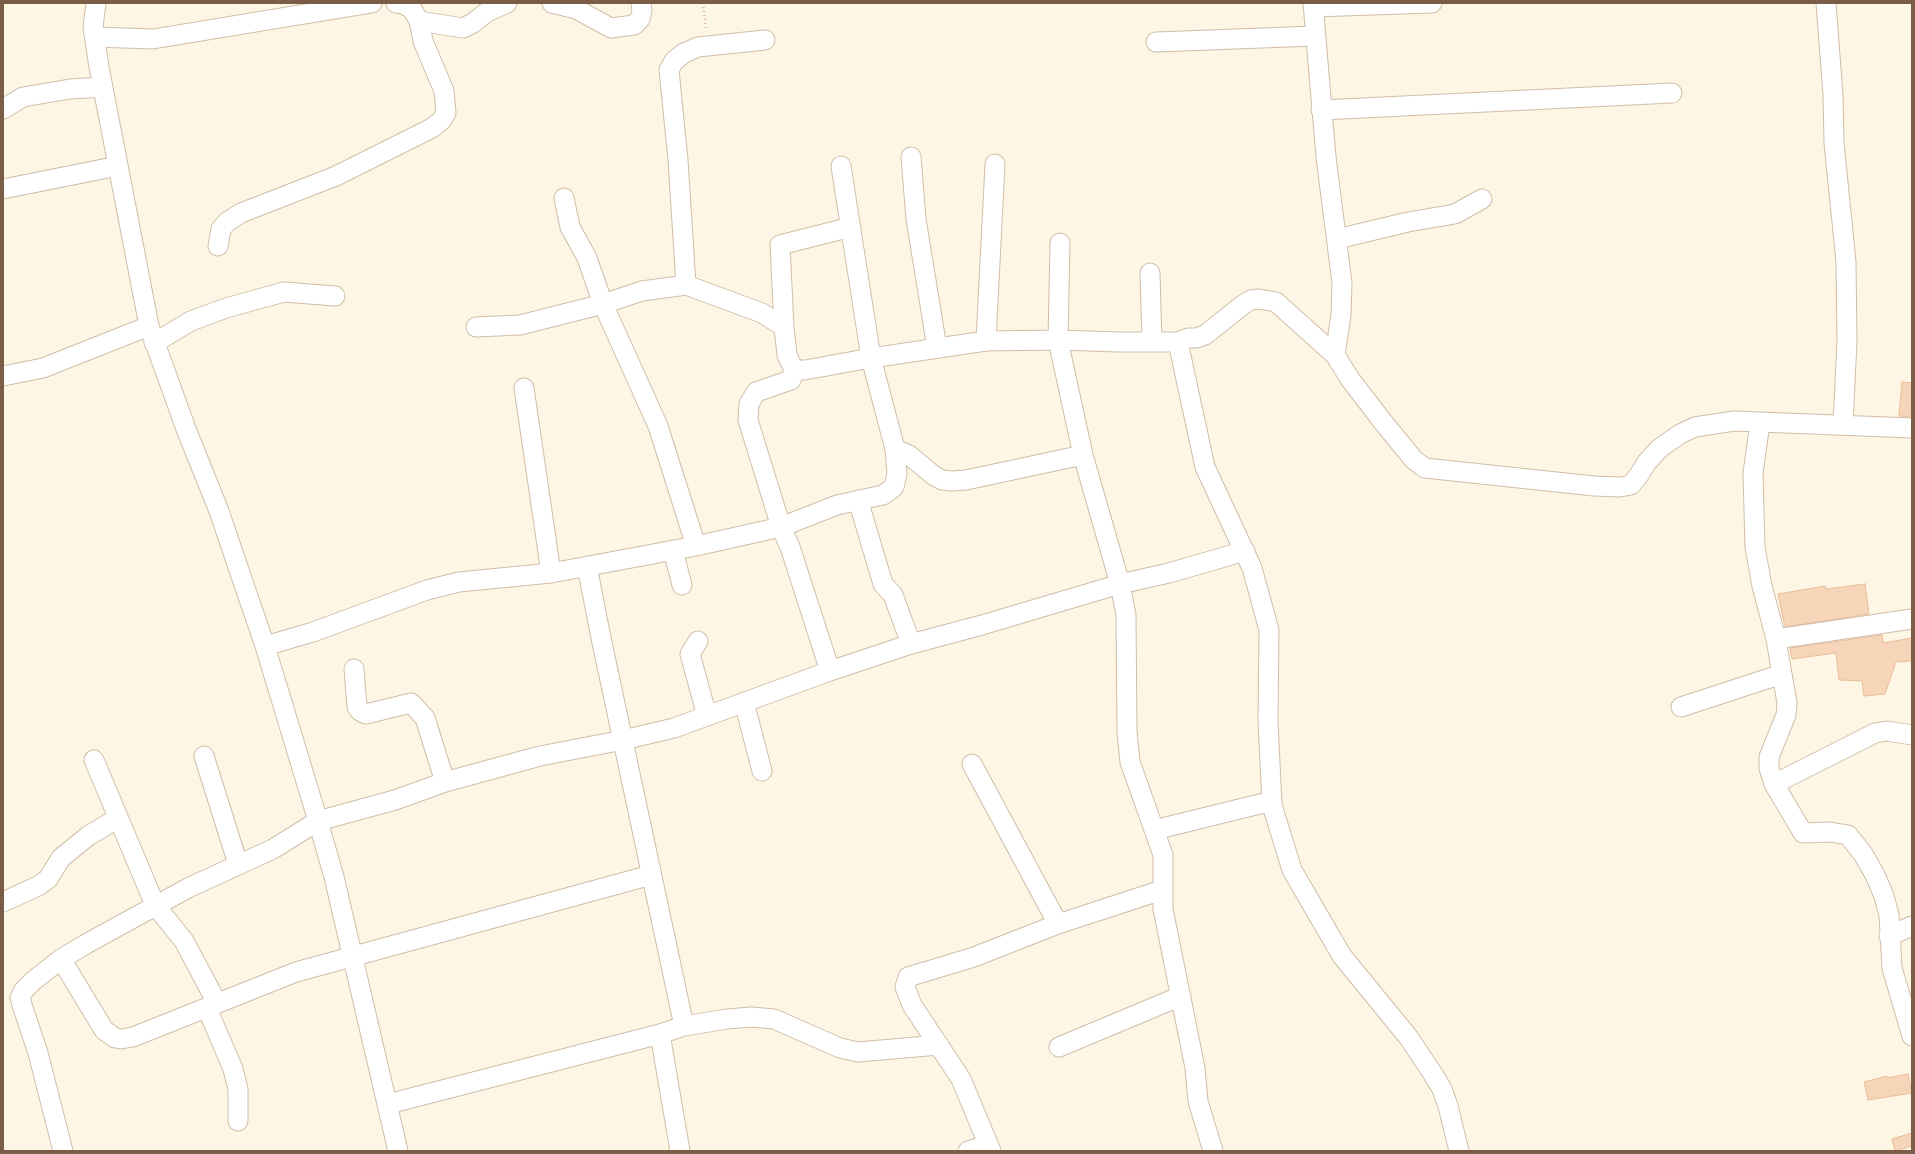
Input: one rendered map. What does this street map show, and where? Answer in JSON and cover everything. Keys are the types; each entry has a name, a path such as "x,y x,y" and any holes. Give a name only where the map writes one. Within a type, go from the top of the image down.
{"street":[{"path":"96,3 93,27 103,87 152,334 186,429 219,511 265,646 318,821 334,877 398,1151"},
{"path":"95,37 153,39 372,3"},
{"path":"218,246 221,229 227,222 241,213 336,176 432,128 441,121 446,113 444,91 423,41 419,21 412,10 403,4 396,3"},
{"path":"419,21 463,28 473,23 487,12 507,3"},
{"path":"552,3 575,6 611,28 621,28 634,25 640,19 642,11 641,3"},
{"path":"1335,355 1343,298 1322,110 1313,5 1432,3"},
{"path":"1826,3 1833,95 1834,143 1846,262 1847,341 1843,425"},
{"path":"1156,42 1315,36"},
{"path":"686,285 678,160 669,70 674,61 684,53 698,47 765,40"},
{"path":"3,108 23,97 70,89 103,87"},
{"path":"1322,110 1672,94"},
{"path":"911,157 916,219 937,348"},
{"path":"986,341 995,164"},
{"path":"3,189 118,166"},
{"path":"265,646 313,632 428,590 490,578 551,573 696,546 781,527 837,505 883,495 894,487 897,474 896,449 871,358 841,166"},
{"path":"564,198 570,227 586,258 603,304 658,426 696,546"},
{"path":"1337,239 1408,222 1455,214 1482,200"},
{"path":"830,671 790,547 781,527 748,420 749,404 756,392 791,380 794,370 787,355 784,327 780,245 851,227"},
{"path":"1060,242 1058,340 1083,455 1120,584 1126,616 1127,732 1130,762 1163,855 1163,910 1195,1068 1198,1101 1213,1151"},
{"path":"1150,273 1152,342"},
{"path":"476,327 520,332 642,292 686,285 762,313 784,327"},
{"path":"3,376 43,368 152,334 226,308 284,292 335,296"},
{"path":"794,370 805,370 871,358 986,341 1058,340 1178,342 1188,338 1196,338 1205,335 1244,304 1251,300 1259,299 1276,302 1335,355 1350,379 1383,422 1414,460 1425,468 1594,486 1620,487 1631,485 1639,475 1646,462 1660,448 1680,434 1695,427 1734,422 1821,423 1912,428"},
{"path":"1178,342 1205,466 1252,568 1269,630 1268,721 1272,801 1292,870 1342,956 1409,1038 1442,1089 1460,1151"},
{"path":"524,388 551,573"},
{"path":"1760,423 1753,473 1755,547 1762,586 1776,639 1787,703 1786,715 1768,757 1769,768 1774,784 1794,821 1803,833 1830,832 1848,835 1855,841 1875,875 1884,896 1889,915 1892,968 1912,1036"},
{"path":"896,449 909,455 933,475 942,480 952,481 966,480 1083,455"},
{"path":"858,500 883,584 893,595 911,644"},
{"path":"673,550 682,585"},
{"path":"62,1151 38,1053 20,998 24,990 61,959 155,905 238,864 273,849 318,821 395,800 445,782 540,756 623,740 674,728 830,671 911,644 982,625 1120,584 1170,573 1245,551"},
{"path":"587,566 684,1026"},
{"path":"1776,639 1912,619"},
{"path":"698,641 690,654 707,716"},
{"path":"354,669 357,707 360,711 366,714 411,704 425,718 445,782"},
{"path":"1681,707 1782,674"},
{"path":"744,702 762,771"},
{"path":"1774,784 1874,733 1887,730 1912,735"},
{"path":"204,756 238,864"},
{"path":"94,760 155,905 184,941 212,1005 238,1089 238,1121"},
{"path":"972,764 1058,924"},
{"path":"1154,830 1272,801"},
{"path":"3,902 38,886 48,879 61,858 88,836 118,818"},
{"path":"61,959 104,1030 115,1038 133,1037 296,972 651,875"},
{"path":"968,1151 990,1148 961,1079 912,1005 905,988 908,977 974,957 1058,924 1162,890"},
{"path":"1889,936 1912,926"},
{"path":"1059,1047 1181,996"},
{"path":"388,1104 660,1034 684,1026 751,1017 774,1019 840,1048 858,1052 939,1045"},
{"path":"660,1034 680,1151"}],"path":[{"path":"703,3 707,46"}],"building":[{"path":"1902,382 1912,383 1912,417 1899,416"},
{"path":"1865,584 1869,614 1785,627 1778,594 1825,586 1826,589"},
{"path":"1882,635 1883,643 1912,638 1912,661 1896,662 1885,694 1864,696 1862,681 1839,680 1836,653 1792,659 1790,648"},
{"path":"1908,1074 1912,1093 1868,1100 1864,1082 1887,1076 1887,1078"},
{"path":"1912,1133 1912,1146 1895,1151 1892,1139"}]}
